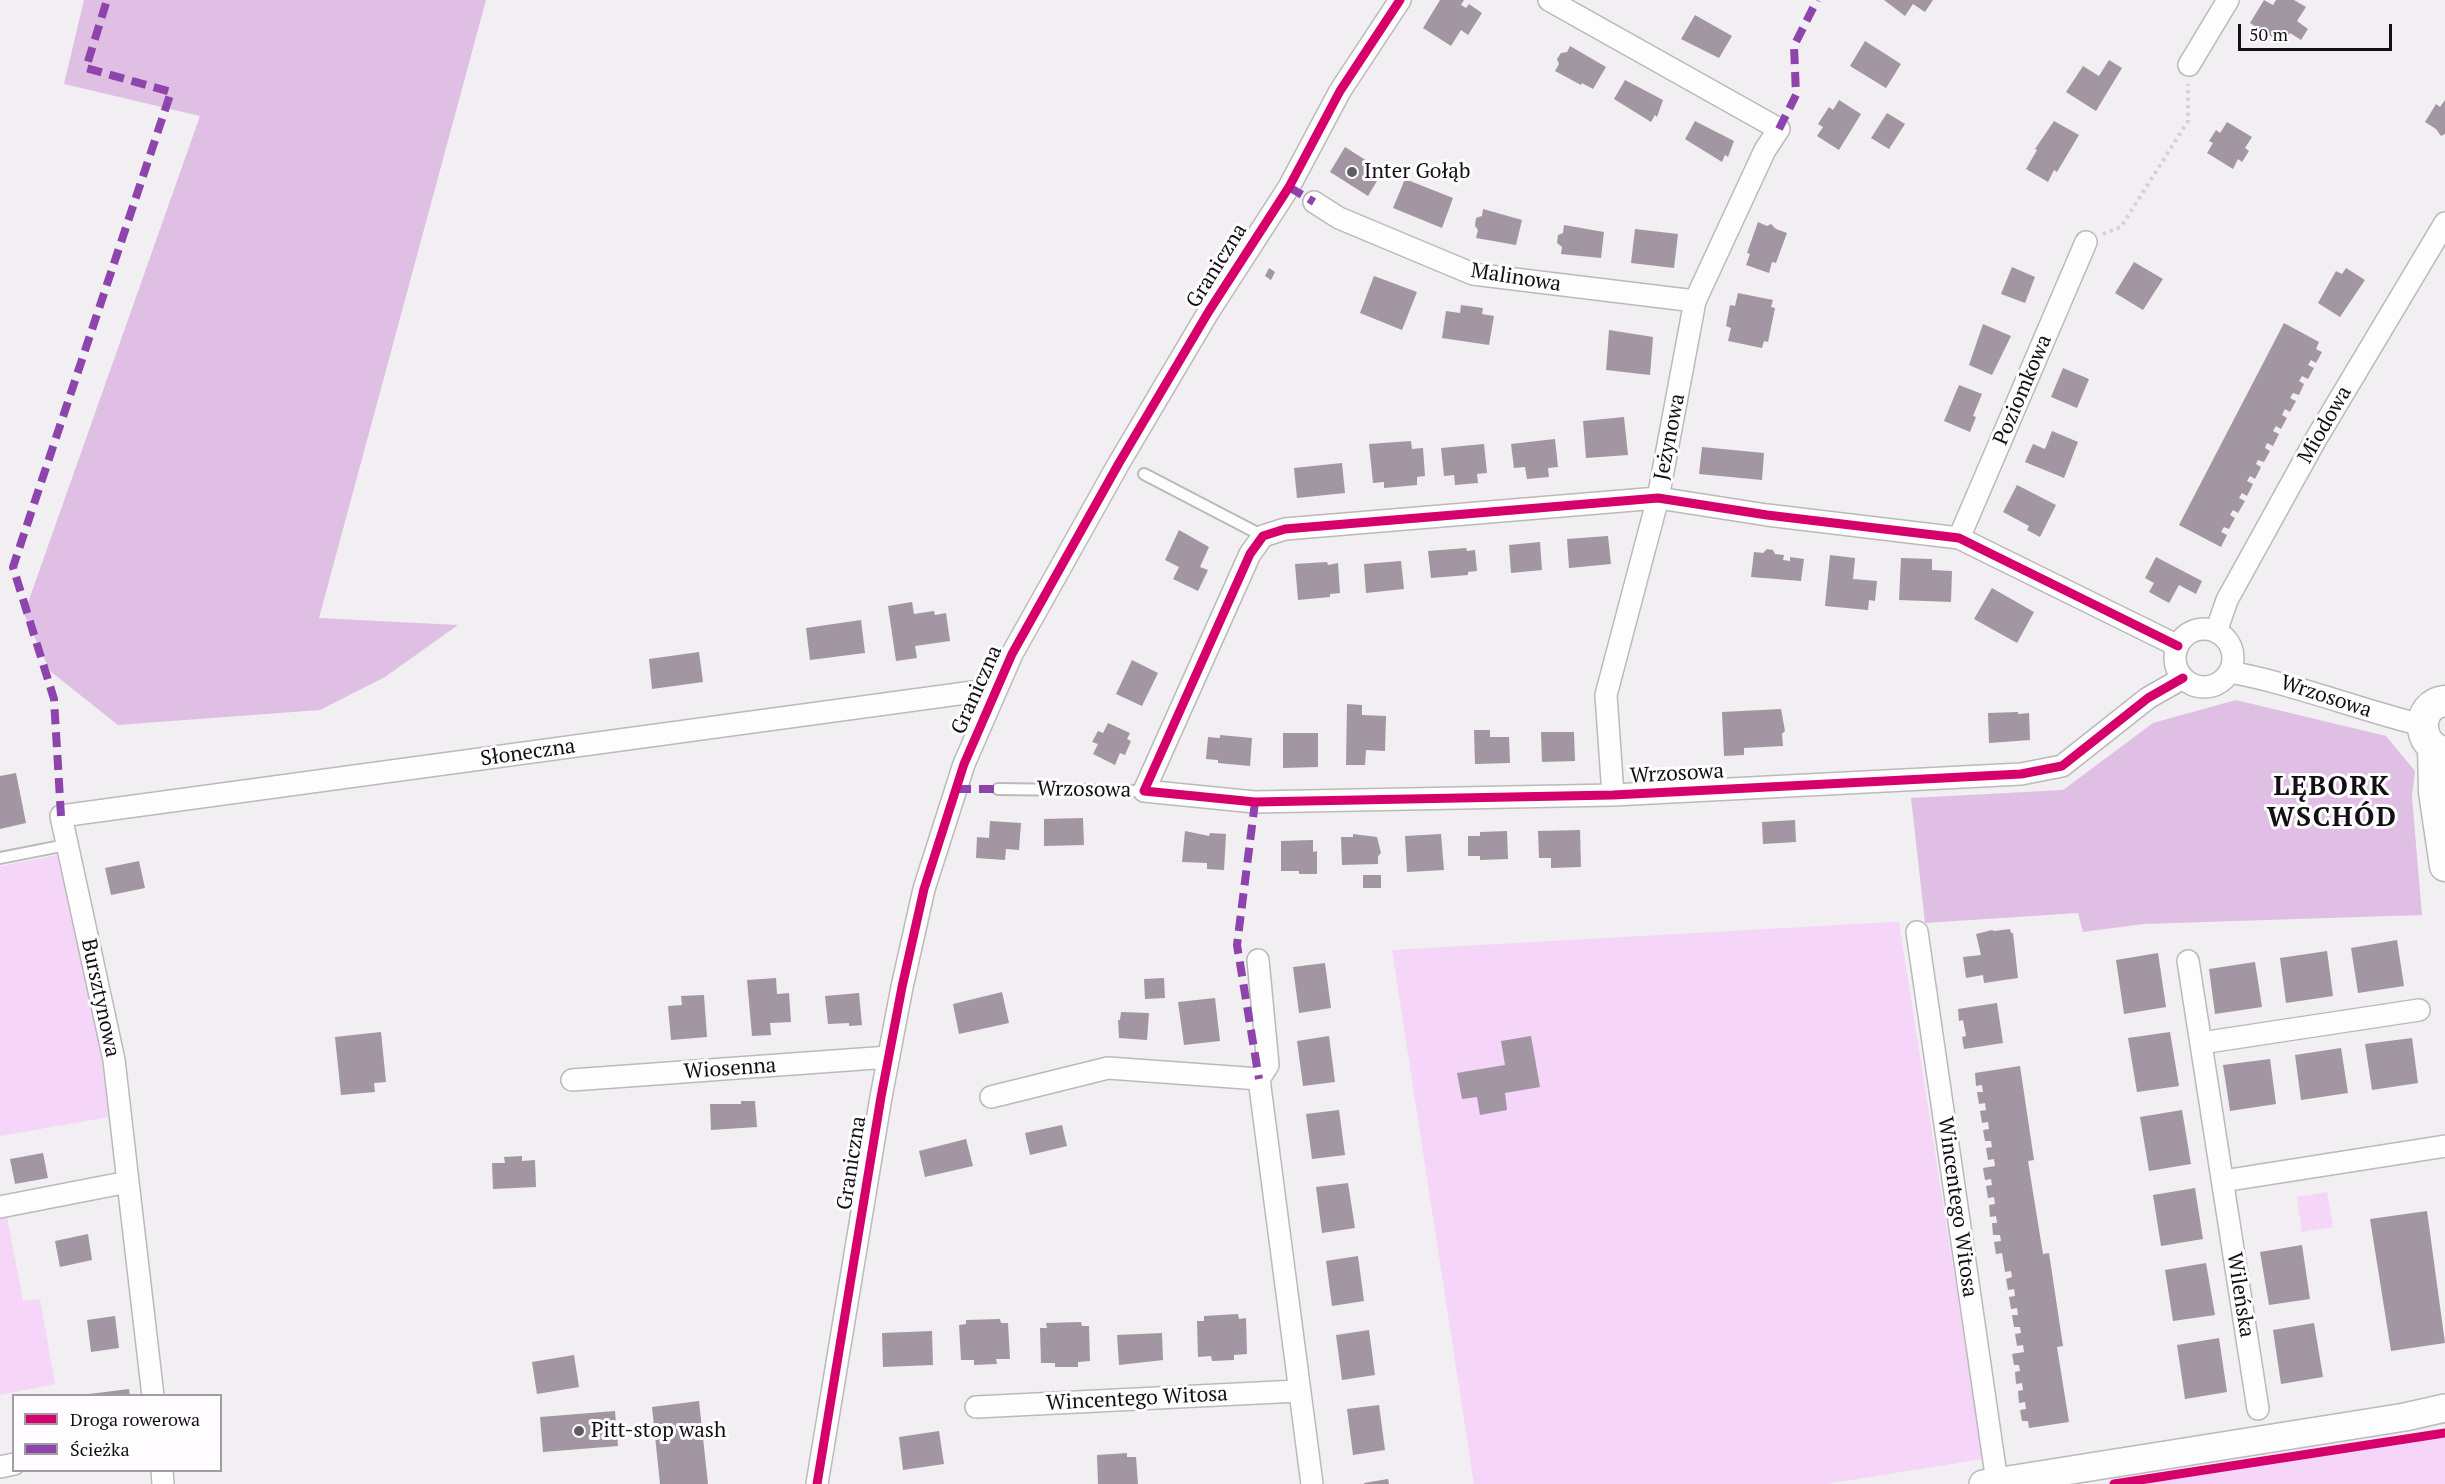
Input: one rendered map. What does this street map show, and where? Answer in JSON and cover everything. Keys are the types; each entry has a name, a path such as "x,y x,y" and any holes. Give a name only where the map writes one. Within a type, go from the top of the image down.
{"main road":[{"path":"2443,696 2427,710 2433,741 2434,792 2445,853"}],"street":[{"name":"Graniczna","path":"818,1484 902,987 924,889 964,764 1012,654 1119,463 1209,311 1289,187 1340,91 1400,0"},
{"name":"Jeżynowa","path":"1549,0 1779,129 1765,150 1695,301 1658,498 1606,695 1613,795"},
{"path":"2189,65 2228,0"},
{"name":"Malinowa","path":"1314,202 1339,218 1473,274 1695,301"},
{"name":"Miodowa","path":"2216,632 2227,600 2305,459 2445,223"},
{"name":"Poziomkowa","path":"1959,538 2086,242"},
{"path":"1143,791 1250,555 1263,536 1285,530 1658,498 1778,516 1959,538 2178,646"},
{"path":"2199,630 2216,632 2230,645 2233,653 2230,672 2217,685 2198,687 2182,678 2175,663 2178,646 2183,639 2199,630"},
{"name":"Wrzosowa","path":"2230,672 2270,679 2379,714 2433,741"},
{"name":"Wrzosowa","path":"1143,791 1255,802 1613,795 2021,774 2062,766 2148,698 2182,678"},
{"name":"Słoneczna","path":"61,816 995,689"},
{"name":"Bursztynowa","path":"61,816 114,1060 153,1394"},
{"name":"Wincentego Witosa","path":"1917,932 2003,1482 2405,1417 2445,1408"},
{"path":"1258,960 1268,1065 1259,1079 1298,1391 1312,1484"},
{"name":"Wileńska","path":"2188,961 2258,1409"},
{"path":"2201,1043 2419,1010"},
{"name":"Wiosenna","path":"572,1080 889,1058"},
{"path":"991,1097 1108,1068 1259,1079"},
{"path":"2223,1181 2445,1146"},
{"path":"0,1207 128,1182"},
{"name":"Wincentego Witosa","path":"976,1407 1298,1391"}],"lane":[{"path":"1144,474 1263,536"},
{"name":"Wrzosowa","path":"998,789 1143,791"},
{"path":"0,858 66,845"}],"path":[{"path":"2086,242 2121,226 2188,121 2189,65"}],"shaded area":[{"path":"84,0 486,0 319,618 458,625 385,677 320,710 118,725 50,671 24,614 200,116 64,84"},
{"path":"2236,700 2386,736 2415,771 2412,797 2422,915 2143,924 2083,932 2078,913 1925,923 1911,798 2063,790 2153,723"},
{"path":"58,855 100,1043 109,1117 0,1136 0,866"},
{"path":"1899,922 1983,1459 1826,1484 1474,1484 1392,950"},
{"path":"2327,1192 2333,1227 2302,1232 2297,1197"},
{"path":"7,1217 23,1301 40,1299 55,1384 0,1395 0,1218"},
{"path":"2445,1437 2445,1484 2135,1484"}],"building":[{"path":"1440,0 1464,0 1461,5 1466,8 1469,4 1482,13 1468,35 1461,30 1451,46 1423,28"},
{"path":"1884,0 1933,0 1925,12 1913,4 1905,16"},
{"path":"2264,0 2273,5 2276,0 2294,0 2306,7 2297,21 2308,29 2301,40 2290,33 2287,37 2281,34 2277,40 2250,23"},
{"path":"1695,15 1732,36 1719,58 1681,39"},
{"path":"1865,41 1901,64 1886,88 1850,66"},
{"path":"1570,46 1606,67 1593,89 1555,71 1559,64 1557,59 1561,53 1567,52"},
{"path":"2109,60 2122,68 2096,111 2066,92 2083,66 2099,76"},
{"path":"1625,80 1663,100 1657,117 1655,115 1651,122 1614,99"},
{"path":"1839,100 1861,114 1839,150 1817,136 1823,127 1818,124 1829,107 1833,110"},
{"path":"2445,100 2445,134 2441,136 2436,129 2425,122 2436,104 2440,107"},
{"path":"1887,113 1905,124 1889,149 1871,138"},
{"path":"1695,121 1734,141 1728,157 1725,155 1722,162 1685,139"},
{"path":"2054,121 2079,135 2057,172 2054,170 2048,182 2026,169 2037,150 2035,149"},
{"path":"2227,122 2252,137 2245,148 2249,151 2242,162 2238,159 2233,169 2207,153 2213,143 2209,141 2216,130 2220,133"},
{"path":"1345,147 1383,171 1368,196 1330,172"},
{"path":"1405,179 1453,198 1442,228 1393,208"},
{"path":"1483,209 1522,220 1516,245 1476,238 1478,230 1475,226 1476,218 1482,216"},
{"path":"1758,222 1767,226 1771,224 1776,229 1787,233 1776,263 1772,262 1769,273 1746,265 1750,254 1747,253"},
{"path":"1564,225 1604,232 1601,258 1561,254 1562,247 1557,243 1558,235 1563,233"},
{"path":"1635,229 1678,234 1674,268 1631,263"},
{"path":"2134,262 2163,279 2143,310 2115,293"},
{"path":"2012,267 2035,277 2025,303 2001,294"},
{"path":"1269,268 1275,272 1271,280 1265,276"},
{"path":"2346,268 2365,280 2340,317 2318,303 2336,271 2342,274"},
{"path":"1374,276 1417,292 1402,330 1360,313"},
{"path":"1738,293 1773,300 1771,307 1775,308 1768,342 1764,341 1762,348 1728,341 1731,328 1726,326 1730,305 1735,306"},
{"path":"1461,305 1483,308 1482,314 1494,316 1489,345 1442,338 1446,311 1460,313"},
{"path":"2284,323 2319,342 2316,349 2322,352 2316,363 2311,360 2308,365 2314,368 2308,379 2302,376 2299,381 2304,384 2299,395 2293,393 2290,398 2296,401 2290,412 2285,409 2282,415 2287,418 2281,429 2276,426 2273,431 2279,434 2273,446 2267,443 2265,448 2270,451 2264,462 2258,460 2256,464 2261,467 2255,479 2250,476 2247,481 2253,484 2247,496 2242,493 2239,498 2245,501 2238,513 2233,510 2230,515 2235,518 2229,529 2224,527 2221,532 2227,535 2221,547 2179,525"},
{"path":"1983,324 2011,336 1992,375 1969,365"},
{"path":"1609,330 1653,337 1650,375 1606,370"},
{"path":"2063,368 2089,379 2077,408 2051,397"},
{"path":"1959,385 1982,394 1973,416 1976,417 1970,432 1944,421"},
{"path":"1624,417 1628,455 1586,458 1583,421"},
{"path":"2052,431 2078,442 2064,478 2025,462 2033,444 2045,449"},
{"path":"1555,439 1558,467 1548,468 1549,477 1527,479 1525,467 1514,468 1511,444"},
{"path":"1411,441 1412,449 1423,448 1425,476 1417,477 1417,485 1384,488 1384,482 1373,483 1369,444"},
{"path":"1484,444 1487,473 1477,474 1478,483 1455,485 1454,475 1444,476 1441,448"},
{"path":"1702,447 1764,453 1762,480 1699,474"},
{"path":"1342,463 1345,493 1297,498 1294,468"},
{"path":"2017,485 2056,505 2040,537 2027,530 2029,526 2003,512"},
{"path":"1179,530 1209,547 1200,567 1208,570 1198,591 1173,579 1179,567 1165,560"},
{"path":"1608,536 1611,564 1569,568 1567,539"},
{"path":"1540,542 1542,570 1511,573 1509,545"},
{"path":"1466,548 1467,551 1475,550 1477,571 1468,572 1468,575 1431,578 1428,551"},
{"path":"1767,549 1773,550 1775,554 1784,555 1783,560 1790,561 1790,557 1804,559 1801,581 1751,577 1754,552 1763,553"},
{"path":"1830,555 1855,558 1853,579 1877,581 1875,601 1869,600 1868,610 1825,606"},
{"path":"2156,557 2202,581 2196,594 2179,585 2169,603 2149,592 2154,583 2145,578"},
{"path":"1901,558 1932,559 1932,570 1952,571 1951,602 1899,600"},
{"path":"1401,561 1404,589 1366,593 1364,564"},
{"path":"1327,562 1328,565 1338,563 1340,593 1330,594 1330,597 1298,600 1295,564"},
{"path":"1992,588 2034,612 2017,643 1974,619"},
{"path":"912,602 914,614 934,611 935,615 946,613 950,641 915,646 917,658 896,661 888,606"},
{"path":"861,620 865,653 810,660 806,628"},
{"path":"699,652 703,682 652,689 649,659"},
{"path":"1132,660 1158,673 1142,706 1116,694"},
{"path":"1347,704 1362,705 1362,715 1386,716 1385,751 1366,750 1365,765 1346,765"},
{"path":"1781,709 1785,731 1782,734 1783,746 1744,748 1744,755 1724,756 1722,712"},
{"path":"2018,712 2018,714 2029,713 2030,740 1989,743 1988,713"},
{"path":"1108,723 1130,733 1127,739 1131,741 1125,755 1120,753 1115,765 1093,754 1098,744 1092,742 1098,731 1103,733"},
{"path":"1474,730 1490,730 1490,737 1509,737 1510,763 1475,764"},
{"path":"1541,732 1574,732 1575,761 1542,762"},
{"path":"1283,733 1318,733 1318,767 1283,768"},
{"path":"1220,735 1252,738 1250,766 1218,763 1218,760 1206,759 1208,737 1220,738"},
{"path":"16,773 26,823 0,829 0,776"},
{"path":"1083,818 1084,845 1044,846 1044,819"},
{"path":"1795,820 1796,842 1763,844 1762,822"},
{"path":"990,821 1021,823 1019,850 1006,849 1005,860 976,858 977,837 989,838"},
{"path":"1580,830 1581,867 1551,868 1551,858 1539,858 1538,831"},
{"path":"1185,831 1209,836 1210,833 1226,834 1224,870 1207,869 1207,863 1182,862"},
{"path":"1507,831 1508,859 1480,860 1480,856 1468,856 1468,836 1480,836 1480,832"},
{"path":"1353,834 1377,837 1381,853 1378,856 1378,864 1342,865 1341,837 1353,837"},
{"path":"1441,834 1444,870 1407,872 1405,836"},
{"path":"1313,840 1313,852 1317,851 1317,874 1281,871 1281,841"},
{"path":"139,861 145,888 111,895 105,868"},
{"path":"1363,875 1381,875 1381,888 1363,888"},
{"path":"2010,929 2013,933 2018,978 1984,983 1983,975 1966,978 1963,957 1981,955 1976,934"},
{"path":"2397,940 2404,986 2358,993 2351,948"},
{"path":"2327,951 2333,996 2286,1003 2280,958"},
{"path":"2158,953 2166,1007 2124,1014 2116,960"},
{"path":"2255,962 2262,1007 2215,1014 2209,969"},
{"path":"1325,963 1331,1008 1299,1013 1293,967"},
{"path":"776,978 777,994 789,993 791,1022 770,1023 771,1035 752,1036 747,980"},
{"path":"1164,978 1165,998 1145,999 1144,979"},
{"path":"1002,992 1009,1023 959,1034 953,1004"},
{"path":"859,993 862,1025 828,1024 825,996"},
{"path":"704,995 707,1037 671,1040 668,1006 682,1005 681,996"},
{"path":"1215,998 1220,1041 1184,1045 1178,1002"},
{"path":"1997,1003 2003,1043 1964,1049 1962,1037 1966,1036 1963,1020 1959,1021 1958,1009"},
{"path":"1121,1012 1149,1013 1147,1040 1119,1038 1118,1020 1120,1020"},
{"path":"381,1032 386,1082 374,1083 375,1092 341,1095 335,1037"},
{"path":"2170,1032 2179,1086 2137,1092 2128,1038"},
{"path":"1329,1036 1335,1082 1303,1086 1297,1041"},
{"path":"1531,1036 1540,1087 1505,1093 1507,1110 1480,1115 1477,1097 1462,1099 1457,1073 1505,1065 1501,1041"},
{"path":"2412,1038 2418,1083 2372,1090 2365,1044"},
{"path":"2341,1048 2348,1093 2301,1100 2295,1055"},
{"path":"2270,1059 2276,1104 2230,1111 2223,1065"},
{"path":"2020,1066 2034,1160 2028,1161 2043,1254 2049,1253 2063,1346 2057,1347 2069,1422 2029,1428 2028,1421 2022,1421 2020,1410 2026,1409 2025,1402 2019,1403 2018,1391 2023,1390 2022,1383 2016,1384 2015,1372 2020,1371 2019,1365 2014,1365 2012,1354 2024,1352 2023,1345 2017,1346 2015,1334 2021,1333 2020,1327 2014,1327 2012,1315 2018,1315 2017,1308 2011,1309 2009,1297 2015,1296 2014,1289 2008,1290 2006,1279 2012,1277 2011,1271 2005,1272 2002,1253 1996,1254 1994,1242 2001,1241 2000,1235 1993,1235 1992,1223 1997,1223 1996,1216 1990,1217 1989,1205 1995,1204 1994,1197 1988,1198 1986,1186 1992,1185 1991,1179 1985,1180 1983,1168 1995,1166 1994,1159 1988,1160 1986,1148 1992,1147 1991,1141 1985,1141 1983,1130 1989,1129 1988,1122 1982,1123 1980,1111 1986,1110 1985,1103 1979,1104 1977,1092 1983,1092 1982,1085 1976,1086 1975,1073"},
{"path":"741,1101 755,1101 757,1127 711,1130 710,1104 741,1104"},
{"path":"1339,1110 1345,1155 1312,1159 1306,1114"},
{"path":"2182,1110 2191,1164 2149,1171 2140,1117"},
{"path":"1062,1125 1067,1146 1030,1155 1025,1133"},
{"path":"966,1139 973,1166 925,1177 919,1151"},
{"path":"43,1153 48,1178 15,1184 10,1159"},
{"path":"522,1156 522,1161 535,1160 536,1187 493,1189 492,1163 505,1163 504,1157"},
{"path":"1348,1183 1355,1228 1322,1233 1316,1187"},
{"path":"2195,1188 2203,1239 2161,1246 2153,1195"},
{"path":"2427,1211 2445,1343 2391,1351 2370,1219"},
{"path":"88,1234 92,1260 60,1267 55,1241"},
{"path":"2302,1245 2310,1299 2269,1305 2260,1252"},
{"path":"1358,1256 1364,1301 1332,1306 1326,1261"},
{"path":"2206,1263 2215,1315 2173,1321 2165,1270"},
{"path":"1238,1314 1239,1319 1246,1318 1247,1354 1234,1355 1234,1360 1212,1361 1211,1356 1198,1357 1197,1321 1204,1321 1204,1316"},
{"path":"115,1316 119,1348 91,1352 87,1320"},
{"path":"1000,1319 1001,1323 1008,1323 1010,1359 996,1359 997,1364 974,1365 974,1360 961,1360 959,1325 966,1324 966,1320"},
{"path":"1081,1322 1082,1326 1089,1326 1090,1361 1078,1362 1078,1367 1055,1367 1055,1363 1041,1363 1040,1328 1047,1328 1046,1323"},
{"path":"2314,1323 2323,1377 2281,1384 2273,1330"},
{"path":"1369,1330 1375,1375 1342,1380 1336,1335"},
{"path":"932,1331 933,1365 883,1367 882,1333"},
{"path":"1162,1333 1163,1360 1119,1365 1117,1335"},
{"path":"2219,1338 2227,1392 2185,1399 2177,1345"},
{"path":"574,1355 579,1387 537,1394 532,1362"},
{"path":"129,1389 130,1394 89,1394"},
{"path":"699,1401 708,1484 660,1484 652,1407"},
{"path":"1379,1405 1385,1450 1353,1455 1347,1409"},
{"name":"Pitt-stop wash","path":"615,1411 618,1446 543,1452 540,1417"},
{"path":"939,1431 944,1464 903,1470 899,1437"},
{"path":"1127,1453 1127,1457 1136,1457 1138,1484 1098,1484 1097,1455"},
{"path":"1388,1479 1389,1484 1364,1484 1364,1483"}],"marked path":[{"path":"61,816 54,699 13,567 171,92 86,68 107,0"},
{"path":"1779,129 1796,95 1794,46 1817,0"},
{"path":"1289,187 1314,202"},
{"path":"956,789 998,789"},
{"path":"1255,802 1237,945 1259,1079"}],"cycle path":[{"path":"817,1484 881,1097 902,987 924,889 964,764 1012,654 1119,463 1209,311 1289,187 1340,91 1400,0"},
{"path":"2178,646 1959,538 1767,515 1658,498 1285,529 1263,536 1250,554 1144,791 1255,802 1613,795 2021,774 2062,766 2148,698 2183,678"},
{"path":"2114,1484 2445,1433"}],"place":[{"name":"Inter Gołąb","path":"1352,172"},
{"name":"Pitt-stop wash","path":"579,1431"}],"district":[{"name":"LĘBORK WSCHÓD","path":"2332,802"}]}
